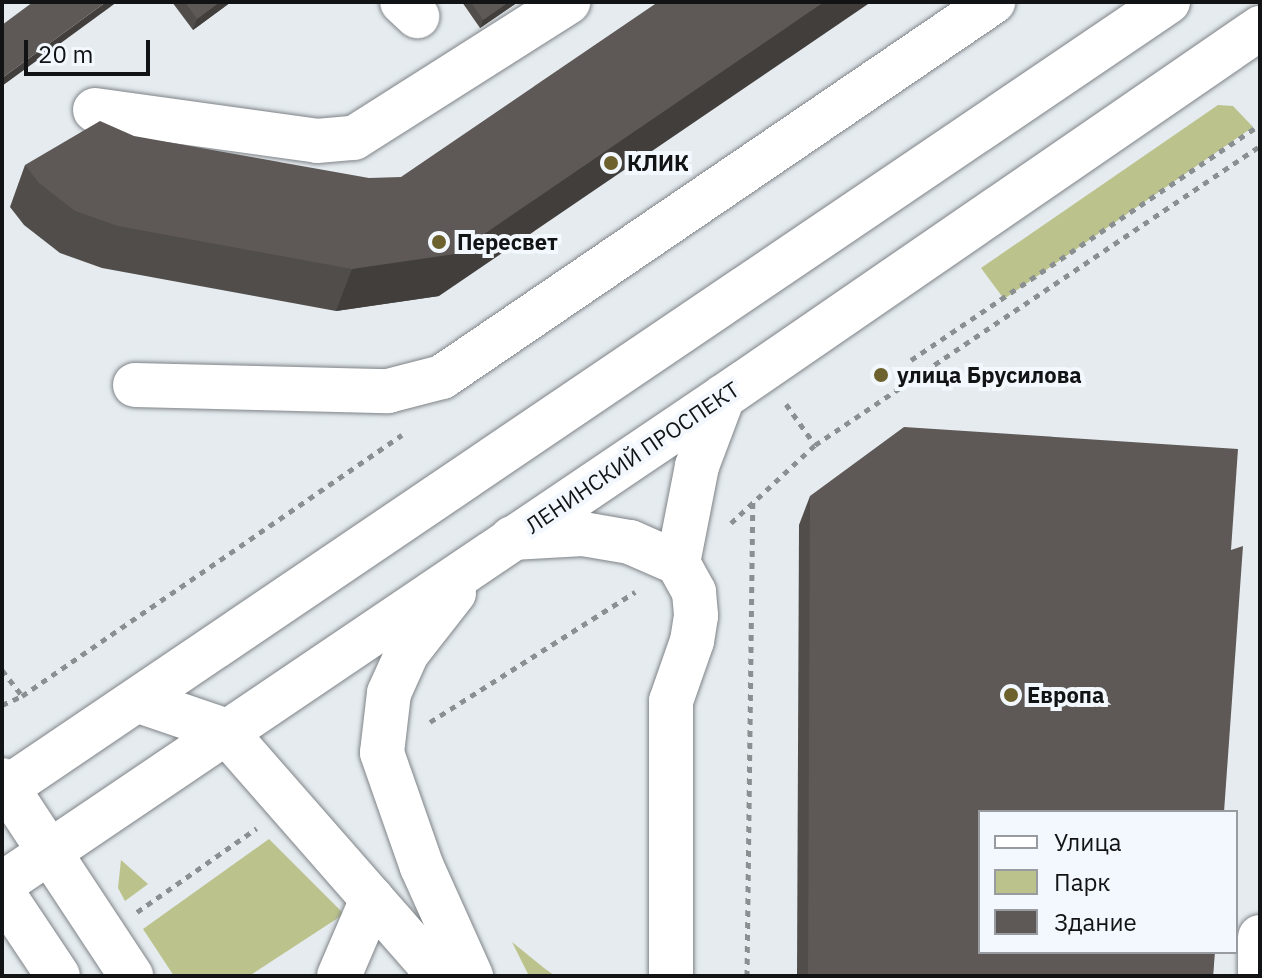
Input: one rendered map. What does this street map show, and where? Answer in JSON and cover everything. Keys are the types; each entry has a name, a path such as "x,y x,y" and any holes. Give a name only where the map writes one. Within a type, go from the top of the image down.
{"main road":[{"path":"95,110 317,141 354,138 568,2"},
{"path":"135,385 388,391 442,377 993,2"},
{"path":"131,976 4,786 139,701 1168,2"},
{"name":"ЛЕНИНСКИЙ ПРОСПЕКТ","path":"2,884 224,730 723,397 1260,28"},
{"path":"664,573 697,466 723,397"},
{"path":"471,976 422,867 382,753 383,723 389,693 407,653 500,546 583,534 630,542 664,573 694,592 696,616 692,641 671,701 671,976"},
{"path":"139,701 224,730 439,976"},
{"path":"2,892 58,976"},
{"path":"339,976 372,899"},
{"path":"1260,937 1260,976"}],"path":[{"path":"911,360 1260,125"},
{"path":"725,528 815,445 1260,146"},
{"path":"786,404 815,445"},
{"path":"747,976 753,501"},
{"path":"419,729 664,573"},
{"path":"2,670 22,696"},
{"path":"133,915 257,828"}],"green space":[{"path":"1218,105 1233,106 1253,127 1004,299 981,268"},
{"path":"269,839 344,914 249,976 174,976 143,929"},
{"path":"121,860 148,884 125,901 118,888"},
{"path":"512,942 544,968 555,976 529,976"}],"building":[{"path":"33,2 106,2 2,78 2,25"},
{"path":"185,2 220,2 197,19"},
{"path":"471,2 509,2 483,20"},
{"path":"658,2 824,2 455,254 352,269 118,226 75,211 39,183 25,165 100,121 134,136 369,178 401,177"},
{"name":"Европа","path":"904,427 1238,449 1231,550 1243,546 1224,810 978,810 978,954 1215,954 1213,976 808,976 810,496"}],"place":[{"name":"КЛИК","path":"611,163"},
{"name":"Пересвет","path":"439,242"},
{"name":"улица Брусилова","path":"881,375"},
{"name":"Европа","path":"1011,695"}]}
